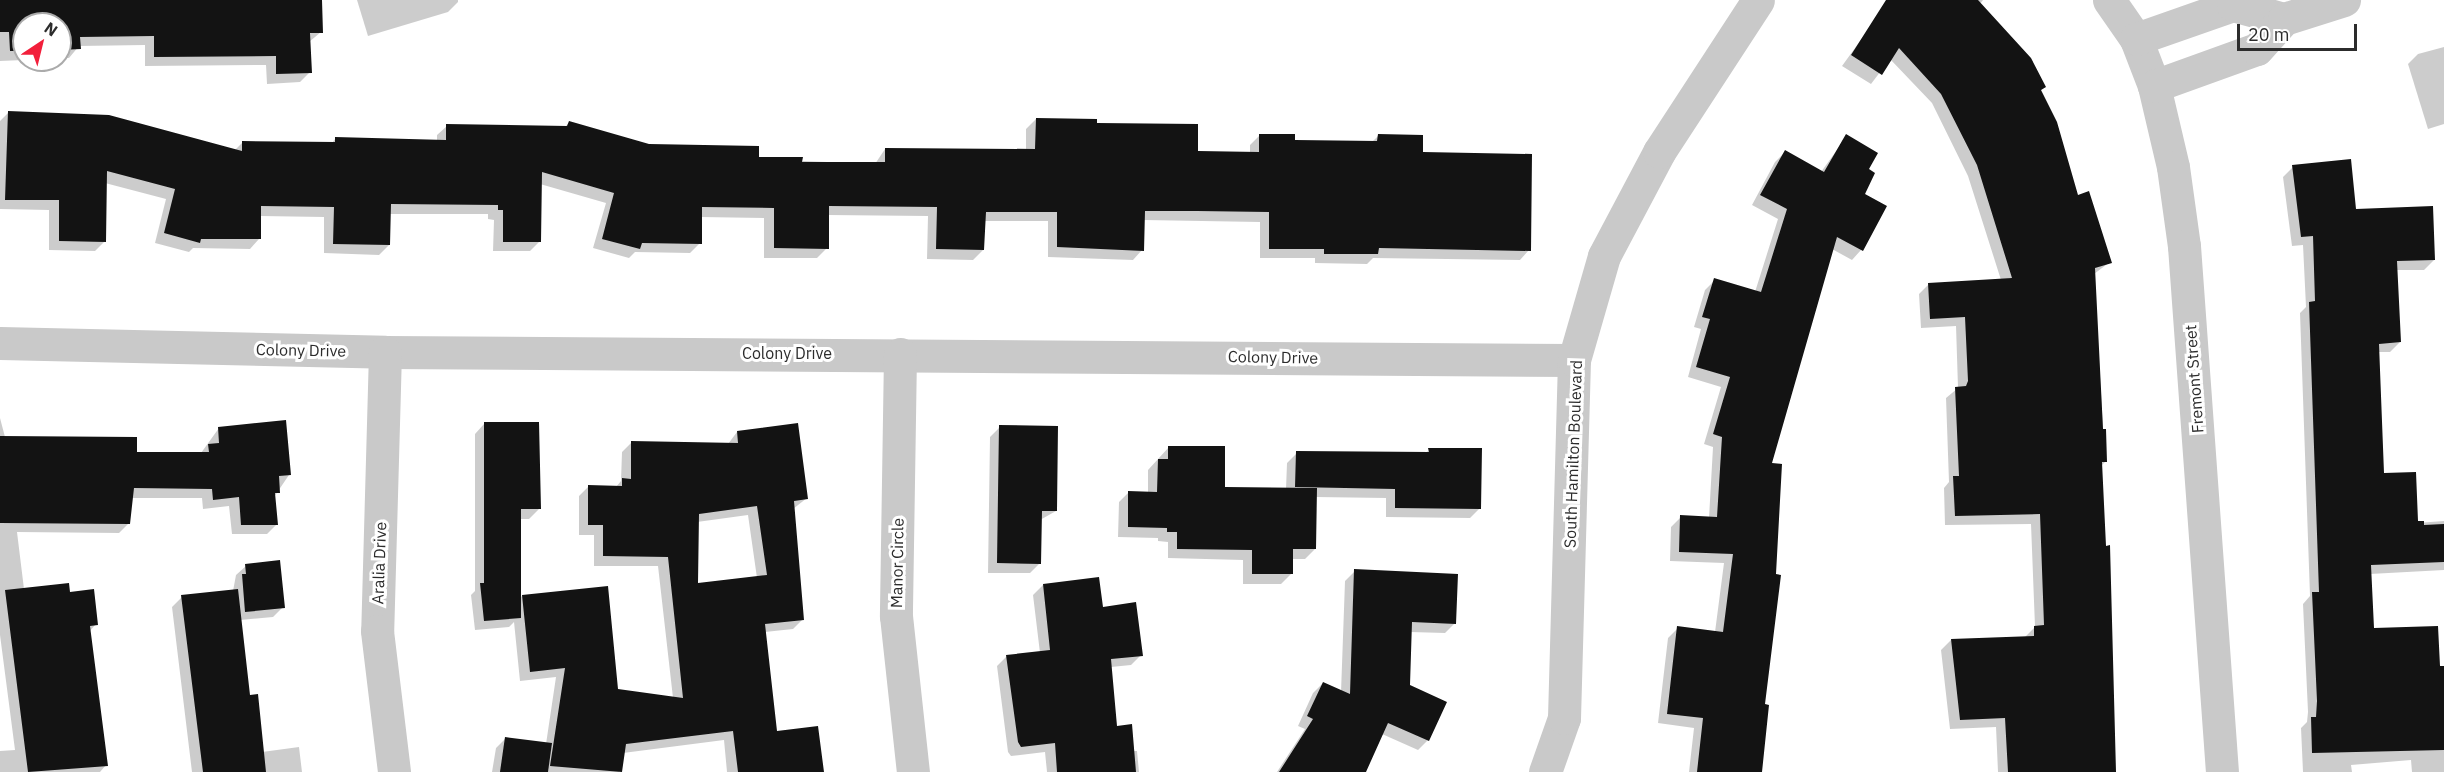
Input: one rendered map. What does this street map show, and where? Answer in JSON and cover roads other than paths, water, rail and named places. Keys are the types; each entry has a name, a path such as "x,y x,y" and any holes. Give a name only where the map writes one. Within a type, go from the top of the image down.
{"street":[{"name":"South Hamilton Boulevard","path":"1545,772 1564,718 1574,360 1605,256 1659,152 1758,0"},
{"name":"Fremont Street","path":"2109,0 2136,39 2154,86 2173,167 2184,246 2222,772"},
{"path":"2154,86 2258,49 2284,19 2344,0"},
{"path":"2136,39 2233,5 2284,19"},
{"name":"Colony Drive","path":"0,343 385,352 1574,360"},
{"name":"Aralia Drive","path":"385,352 377,631 394,772"},
{"name":"Manor Circle","path":"900,354 896,616 913,772"}]}
